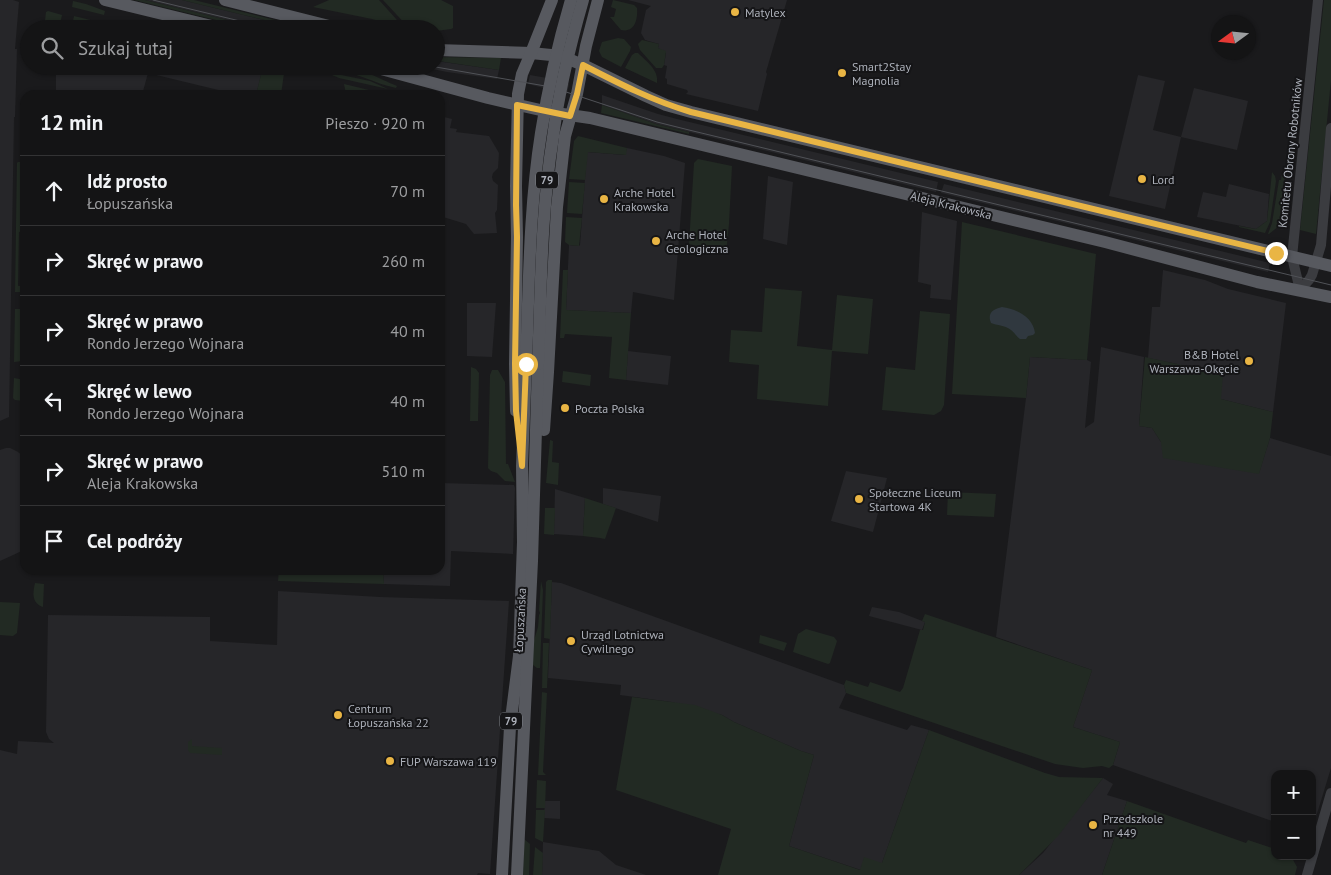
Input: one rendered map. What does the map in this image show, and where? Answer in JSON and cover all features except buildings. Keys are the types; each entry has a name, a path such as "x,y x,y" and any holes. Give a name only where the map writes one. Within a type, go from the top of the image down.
{"main road":[{"path":"106,0 187,20"},
{"path":"225,0 305,20"},
{"path":"522,466 516,411 515,364 517,105 519,83 522,74 552,0"},
{"name":"79","path":"532,364 532,220 541,135 554,66 571,0"},
{"name":"79","path":"532,364 552,137 565,69 584,0"},
{"path":"534,479 543,438 557,207 565,136 577,94 598,0"},
{"path":"445,50 531,53 561,56 666,105 691,112 1331,266"},
{"path":"403,75 517,105"},
{"name":"Aleja Krakowska","path":"517,105 570,116 590,118 1098,240 1257,282 1331,297"},
{"name":"Łopuszańska","path":"502,875 510,727 519,647 523,542 522,466 532,364"},
{"name":"Łopuszańska","path":"517,875 522,737 529,632 534,479 532,364"}],"street":[{"name":"Komitetu Obrony Robotników","path":"1300,290 1292,256 1318,0"},
{"path":"1300,290 1309,280 1317,263 1321,244 1331,128"},
{"path":"1307,875 1331,793"}],"shaded area":[{"path":"0,0 19,2 15,49 17,49 14,117 9,417 0,421"},
{"path":"134,0 145,0 227,20 216,20"},
{"path":"145,0 182,0 265,20 227,20"},
{"path":"182,0 194,0 275,20 265,20"},
{"path":"329,0 379,0 397,20 375,20 313,7"},
{"path":"383,0 441,0 453,6 453,28 451,29 445,30 445,20 402,20"},
{"path":"613,0 634,5 637,8 635,24 630,29 621,30 610,17 614,17 616,9 611,7"},
{"path":"628,0 787,0 766,72 758,111 686,94 687,90 667,84 667,79 665,78 667,66 664,65 666,53 658,48 659,44 645,40 641,33 646,10 651,6"},
{"path":"1324,0 1331,0 1331,80 1316,234 1300,230"},
{"path":"73,1 105,11 104,15 72,7"},
{"path":"46,12 62,15 61,20 45,20"},
{"path":"74,16 90,20 73,20"},
{"path":"618,38 624,39 631,47 621,67 602,57 599,51 602,42"},
{"path":"642,40 659,44 658,48 666,51 662,68 656,68 640,50 638,44"},
{"path":"635,53 638,53 652,66 656,74 657,83 625,68"},
{"path":"445,57 501,58 499,70 445,62"},
{"path":"445,62 499,70 497,79 445,72"},
{"path":"56,75 147,75 143,90 56,90"},
{"path":"156,75 261,75 257,90 218,90"},
{"path":"261,75 284,75 282,90 257,90"},
{"path":"332,75 370,81 388,89"},
{"path":"357,75 372,75 397,86 396,88"},
{"path":"530,75 569,84 567,94 528,84"},
{"path":"1138,75 1165,81 1153,130 1181,137 1165,209 1109,196"},
{"path":"344,84 369,90 345,90"},
{"path":"1194,88 1248,101 1237,150 1181,137"},
{"path":"602,95 677,119 938,182 936,192 656,124 602,105"},
{"path":"602,105 656,124 689,132 689,134 601,113"},
{"path":"445,117 452,119 450,128 457,129 456,132 489,136 499,153 498,168 492,177 493,181 498,185 497,210 495,213 497,233 474,234 466,224 445,218"},
{"path":"578,136 627,148 626,155 588,152 585,180 569,179 574,141"},
{"path":"627,148 664,156 685,163 674,300 633,292 631,313 566,310 569,245 580,245 587,152 625,155"},
{"path":"698,159 732,166 726,253 689,244 694,163"},
{"path":"20,162 18,286 20,286 20,292 15,292 17,163"},
{"path":"1272,172 1276,181 1270,222 1265,233 1239,227 1256,229 1267,221"},
{"path":"1282,173 1285,174 1280,225 1268,234 1272,223 1279,180 1281,180"},
{"path":"768,176 793,182 787,245 763,239"},
{"path":"569,182 585,183 582,214 567,213"},
{"path":"944,184 1270,263 1268,272 941,193"},
{"path":"1229,184 1269,194 1267,221 1256,229 1197,217 1203,192 1226,197"},
{"path":"922,212 957,221 951,300 930,298 931,285 918,282"},
{"path":"566,217 582,218 579,246 569,245 565,242"},
{"path":"962,222 1096,254 1087,360 1030,357 1026,398 952,394"},
{"path":"563,270 568,270 566,310 631,313 626,380 609,378 612,337 565,334 564,338 560,338"},
{"path":"1163,270 1205,280 1228,289 1286,303 1273,412 1221,399 1177,364 1148,358 1152,307 1160,307"},
{"path":"765,288 802,291 797,346 832,350 837,295 873,299 868,354 832,351 828,406 757,399 759,365 729,362 731,330 762,332"},
{"path":"467,303 496,303 492,357 467,356"},
{"path":"1002,307 1019,312 1028,318 1034,327 1035,333 1026,339 1020,339 1009,329 991,323 990,314"},
{"path":"15,309 20,309 20,361 14,362"},
{"path":"920,311 950,314 944,405 941,411 934,415 882,410 886,367 915,370"},
{"path":"1101,347 1144,357 1139,426 1152,428 1161,442 1259,473 1270,438 1331,456 1331,768 1316,817 1316,770 1271,770 1271,821 1113,765 1120,742 1073,727 1092,670 996,637 1030,357 1087,360 1091,362 1085,428 1094,422"},
{"path":"628,351 671,356 668,385 626,380"},
{"path":"1145,357 1223,374 1221,399 1273,412 1270,438 1259,474 1163,458 1161,442 1152,428 1139,426"},
{"path":"471,367 479,373 478,421 470,421"},
{"path":"492,370 498,370 505,382 506,464 508,464 515,482 505,481 488,468 490,375"},
{"path":"563,371 591,375 590,386 562,382"},
{"path":"14,378 20,379 20,401 13,398"},
{"path":"550,440 553,441 552,462 559,463 558,485 546,483"},
{"path":"10,448 20,454 20,552 0,561 0,450"},
{"name":"Społeczne Liceum Startowa 4K","path":"846,471 887,478 873,532 831,521"},
{"path":"445,483 514,485 513,554 451,551 450,586 384,584 383,575 445,575"},
{"path":"603,488 661,496 658,522 603,504"},
{"path":"555,489 585,498 583,536 554,534"},
{"path":"948,492 996,494 994,517 947,515"},
{"path":"585,498 616,508 605,539 583,536"},
{"path":"545,508 555,508 554,535 544,534"},
{"path":"279,575 383,575 384,584 278,581"},
{"path":"552,580 550,639 544,638 546,582"},
{"path":"541,581 543,590 540,668 537,668 533,665 533,644 540,613"},
{"path":"552,582 561,583 844,685 846,693 839,708 907,730 911,725 929,730 882,863 861,870 789,846 814,755 734,722 722,715 671,702 620,695 621,685 548,678"},
{"path":"35,583 44,584 43,607 36,603 35,600 33,593"},
{"name":"Centrum Łopuszańska 22","path":"278,591 380,597 509,601 490,874 0,875 0,750 17,754 18,741 54,743 49,739 46,732 48,615 210,617 210,641 277,645"},
{"path":"0,602 20,603 17,633 13,636 0,635"},
{"path":"872,607 899,612 925,622 922,630 869,616"},
{"path":"925,614 1092,670 1073,727 1120,742 1113,765 1109,768 1102,766 1083,768 1055,764 846,693 844,685 846,680 868,687 870,682 900,692 903,688 920,630 923,630 925,622 922,621"},
{"path":"806,629 834,637 837,641 830,663 828,664 793,652 798,634"},
{"path":"760,635 787,643 784,651 759,643"},
{"path":"543,643 549,643 547,688 542,688"},
{"path":"542,692 547,693 543,772 546,775 538,775"},
{"path":"632,697 695,705 814,755 789,846 860,870 864,857 882,863 929,730 1059,777 1103,778 1058,836 1019,875 718,875 731,829 616,790"},
{"path":"192,739 192,746 222,748 222,755 190,753 188,742"},
{"name":"Przedszkole nr 449","path":"1103,778 1113,784 1107,795 1127,801 1102,875 1019,875 1043,853"},
{"path":"537,780 546,781 545,808 536,808"},
{"path":"545,801 560,801 560,819 544,818"},
{"path":"1127,801 1246,843 1248,840 1271,848 1271,860 1293,860 1297,867 1295,875 1102,875"},
{"path":"536,810 545,810 543,842 535,838"},
{"path":"524,839 530,844 529,875 523,875"},
{"path":"543,842 599,851 616,865 646,875 542,875"},
{"path":"535,847 543,853 542,875 533,875"}],"tram line":[{"path":"153,0 236,20"},
{"path":"445,69 551,87 657,122 1331,285"}],"place":[{"name":"Matylex","path":"735,12"},
{"name":"Smart2Stay Magnolia","path":"842,73"},
{"name":"Lord","path":"1142,179"},
{"name":"Arche Hotel Krakowska","path":"604,199"},
{"name":"Arche Hotel Geologiczna","path":"656,241"},
{"name":"B&B Hotel Warszawa-Okęcie","path":"1249,361"},
{"name":"Poczta Polska","path":"565,408"},
{"name":"Społeczne Liceum Startowa 4K","path":"859,499"},
{"name":"Urząd Lotnictwa Cywilnego","path":"571,641"},
{"name":"Centrum Łopuszańska 22","path":"338,715"},
{"name":"FUP Warszawa 119","path":"390,761"},
{"name":"Przedszkole nr 449","path":"1093,825"}],"route":[{"path":"526,364 522,466 516,411 515,364 517,105 570,116 583,65 666,105 691,112 1276,253"}]}
